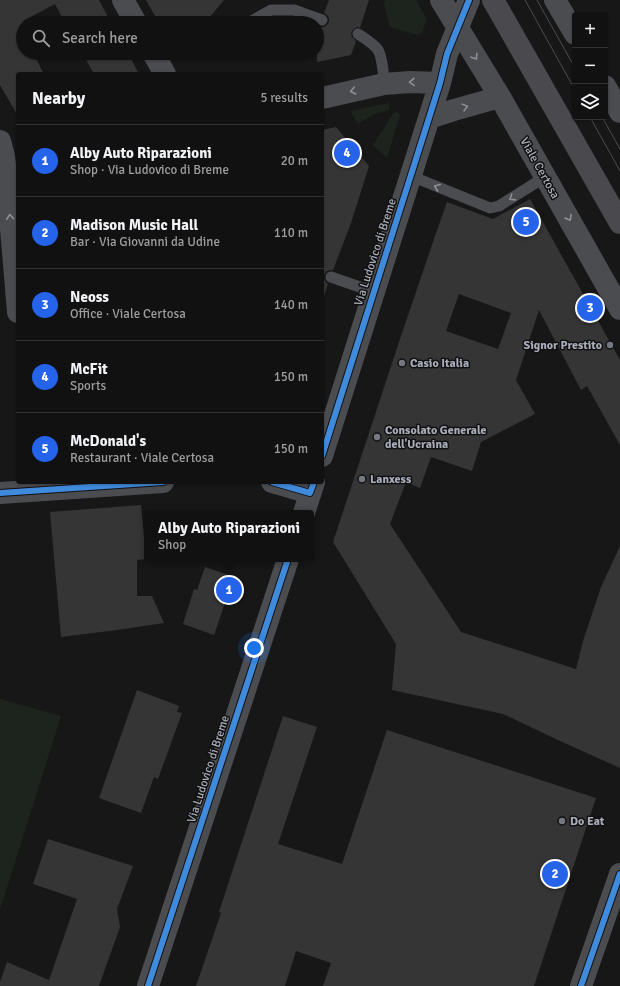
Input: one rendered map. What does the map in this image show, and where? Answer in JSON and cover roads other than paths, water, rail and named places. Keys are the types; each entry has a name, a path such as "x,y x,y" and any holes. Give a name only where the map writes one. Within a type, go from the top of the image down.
{"main road":[{"path":"493,0 620,223"}],"street":[{"path":"123,0 132,16"},
{"name":"Viale Certosa","path":"441,0 500,97 620,309"},
{"path":"458,29 469,0"},
{"path":"555,0 572,29"},
{"name":"Via Ludovico di Breme","path":"324,450 430,118 447,54 458,29"},
{"path":"157,60 164,72"},
{"path":"324,98 384,84 410,82 440,83"},
{"path":"608,91 620,112"},
{"path":"430,118 500,97"},
{"path":"5,152 16,288"},
{"path":"0,493 29,486 96,484"},
{"path":"277,484 309,496"},
{"name":"Via Ludovico di Breme","path":"148,986 287,562"},
{"path":"581,986 620,874"}],"lane":[{"path":"260,16 271,10 294,10 311,16"},
{"path":"358,34 369,41 378,50 384,73 384,84"},
{"path":"411,176 490,208 499,206 546,177"},
{"path":"331,277 374,292"}],"tram line":[{"path":"525,0 572,85"},
{"path":"537,0 572,63"},
{"path":"592,120 620,171"},
{"path":"604,120 620,149"}],"place":[{"name":"McFit","path":"347,153"},
{"name":"McDonald's","path":"526,222"},
{"name":"Neoss","path":"590,308"},
{"name":"Signor Prestito","path":"610,345"},
{"name":"Casio Italia","path":"402,363"},
{"name":"Consolato Generale dell'Ucraina","path":"377,437"},
{"name":"Lanxess","path":"362,479"},
{"name":"Alby Auto Riparazioni","path":"229,590"},
{"name":"Do Eat","path":"562,821"},
{"name":"Madison Music Hall","path":"555,874"}]}
